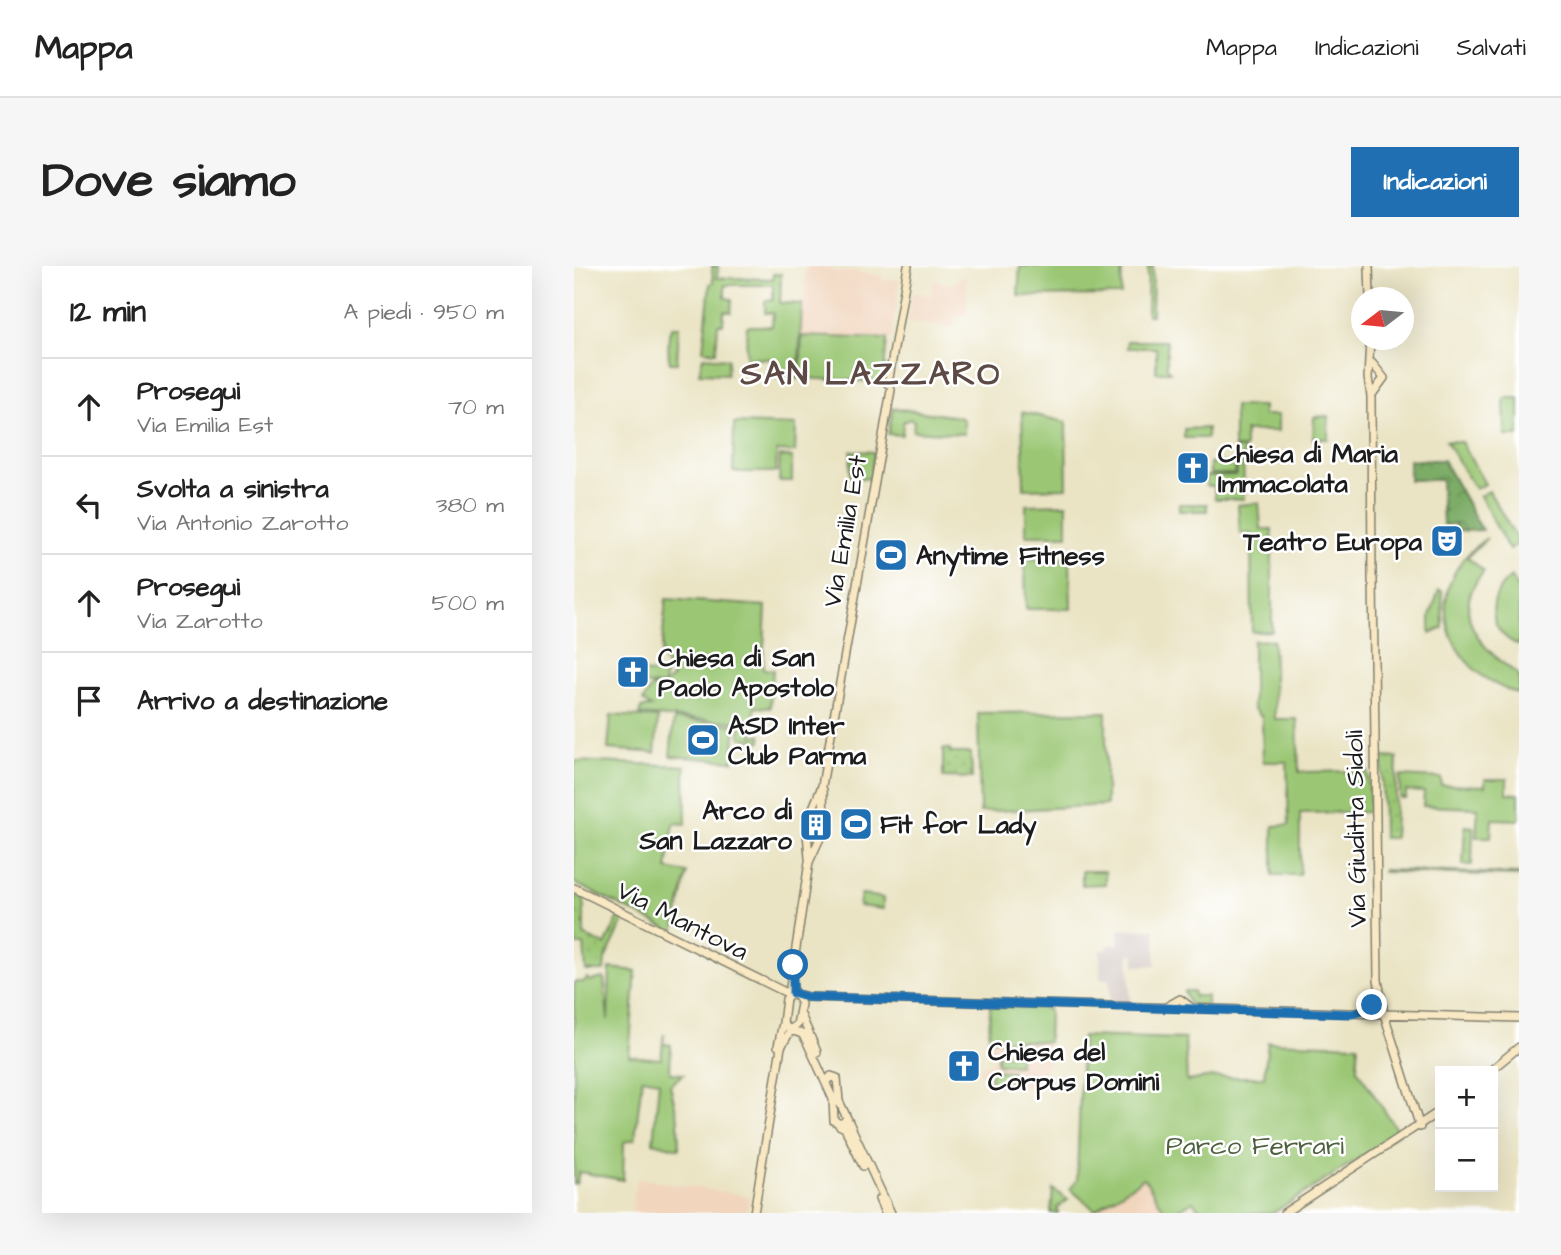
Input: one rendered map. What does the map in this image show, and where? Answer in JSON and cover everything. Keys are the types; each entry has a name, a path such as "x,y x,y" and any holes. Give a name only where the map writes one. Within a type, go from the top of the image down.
{"main road":[{"name":"Via Emilia Est","path":"752,1213 809,862 809,818 822,786 910,266"},
{"path":"1369,266 1370,287"},
{"name":"Via Giuditta Sidoli","path":"1370,350 1373,370 1384,376 1374,384 1371,397 1378,980 1381,1011"},
{"name":"Via Giuditta Sidoli","path":"1373,370 1368,376 1374,384"},
{"name":"Via Emilia Est","path":"809,862 822,834 822,786"},
{"path":"809,818 818,812 824,821"},
{"path":"807,831 814,838 822,834"},
{"name":"Via Mantova","path":"574,888 789,996 1161,1008 1180,1006 1352,1014 1381,1011"},
{"path":"774,989 785,987 791,977"},
{"name":"Via Giuditta Sidoli","path":"1372,1005 1378,980"},
{"path":"789,996 800,999 800,1009 825,1069 837,1078 839,1101 891,1213"},
{"name":"Via Emilia Est","path":"752,1213 781,1047 797,1025 800,1009 808,997"},
{"path":"1352,1014 1372,1005 1381,1011 1408,1016 1519,1018"},
{"path":"1381,1011 1420,1127"},
{"path":"783,1023 784,1028 804,1037 832,1095 834,1121 850,1138 885,1213"},
{"path":"1496,1066 1519,1047"},
{"path":"826,1082 832,1075"},
{"path":"1283,1213 1435,1115"},
{"path":"839,1125 846,1118"}],"shaded area":[{"path":"806,266 830,267 830,271 853,271 882,276 883,280 899,280 892,339 801,335"},
{"path":"966,275 967,314 954,317 953,328 908,321 912,293 931,295 934,280 956,284 958,278"},
{"path":"1155,929 1156,965 1135,966 1135,954 1129,954 1130,1003 1113,1002 1110,1000 1109,979 1100,979 1100,950 1107,950 1108,945 1118,944 1118,930"},
{"path":"990,1006 1046,1008 1049,1011 1046,1087 983,1085 984,1074 980,1074 979,1067 993,1062 993,1052 985,1051 985,1043 989,1043"},
{"path":"637,1178 749,1196 747,1213 631,1213"},
{"path":"1144,1179 1166,1213 1099,1213 1097,1210"}],"green space":[{"path":"712,266 718,266 717,278 773,279 773,274 781,274 780,303 802,304 798,379 770,377 771,359 746,358 747,326 772,326 773,313 765,313 765,301 773,300 773,285 725,285 725,298 732,299 731,312 724,311 723,324 718,324 716,352 703,350 710,284 713,282"},
{"path":"1020,266 1122,266 1121,295 1018,296"},
{"path":"1148,266 1153,266 1152,315 1147,315"},
{"path":"672,327 679,327 677,363 670,363 669,360"},
{"path":"802,336 887,339 883,382 800,378"},
{"path":"1127,341 1167,341 1167,368 1170,372 1156,372 1156,348 1127,348"},
{"path":"703,357 728,359 727,374 699,373"},
{"path":"1504,398 1519,398 1519,436 1505,436"},
{"path":"1234,406 1263,406 1263,415 1278,415 1278,431 1245,431 1245,448 1234,448"},
{"path":"893,408 959,417 964,420 964,434 913,431 914,421 910,419 903,422 902,435 888,434"},
{"path":"1022,412 1066,422 1067,488 1024,489"},
{"path":"1328,416 1328,439 1313,439 1314,417"},
{"path":"734,423 796,425 795,452 777,451 776,472 733,472"},
{"path":"1207,428 1207,438 1184,438 1184,429"},
{"path":"1446,441 1461,442 1485,484 1475,489"},
{"path":"1236,449 1243,449 1244,499 1215,499 1214,486 1206,486 1206,476 1237,475"},
{"path":"851,451 874,452 870,479 850,477"},
{"path":"780,456 792,457 792,481 779,481"},
{"path":"1409,460 1443,460 1482,530 1456,531 1455,524 1443,525 1441,480 1409,480"},
{"path":"1210,463 1235,463 1235,474 1210,474"},
{"path":"1489,491 1519,543 1509,550 1480,496"},
{"path":"1259,503 1261,529 1272,529 1272,631 1252,632 1251,534 1240,533 1238,505"},
{"path":"1067,504 1067,535 1026,535 1026,505"},
{"path":"1179,504 1207,504 1207,511 1179,511"},
{"path":"1487,538 1467,557 1484,571 1473,587 1469,617 1474,630 1493,655 1519,675 1519,694 1493,683 1472,667 1457,648 1448,626 1446,603 1451,580 1465,558"},
{"path":"1070,558 1071,609 1026,609 1025,559"},
{"path":"1511,577 1519,591 1519,645 1501,632 1494,614 1497,594"},
{"path":"1439,590 1442,591 1443,628 1430,634 1430,616"},
{"path":"666,599 766,606 763,669 773,670 770,708 755,707 753,736 761,735 761,742 740,737 740,722 640,715 641,708 651,707 643,701 652,686 661,691 664,686 640,684 641,672 665,674 664,685 673,677 661,656"},
{"path":"1273,640 1275,719 1297,719 1299,772 1368,771 1370,812 1300,813 1300,875 1273,875 1273,826 1289,825 1287,762 1263,762 1262,717 1253,708 1253,641"},
{"path":"1106,712 1106,805 980,812 978,713"},
{"path":"611,715 658,718 655,753 608,749"},
{"name":"ASD Inter Club Parma","path":"674,719 736,725 733,761 670,756"},
{"path":"943,749 950,749 951,753 971,753 972,778 943,777"},
{"path":"1382,757 1397,758 1394,838 1383,838"},
{"path":"574,761 685,766 686,824 674,823 667,869 687,873 674,932 574,883"},
{"path":"1400,776 1441,778 1441,785 1485,786 1485,779 1507,779 1507,793 1519,794 1519,820 1492,819 1491,837 1476,837 1478,808 1423,806 1424,792 1406,791 1406,798 1400,798"},
{"path":"1465,826 1473,827 1472,865 1463,865"},
{"path":"1082,871 1105,871 1105,884 1082,885"},
{"path":"1383,872 1519,874 1519,876"},
{"path":"861,894 883,898 883,909 859,906"},
{"path":"575,895 584,899 584,935 605,945 619,917 625,919 605,959 604,971 586,971 584,945 574,945"},
{"path":"610,968 636,971 629,1056 661,1059 664,1034 663,1044 671,1045 670,1073 683,1074 670,1085 678,1119 679,1149 653,1142 659,1081 642,1078 635,1139 624,1142 623,1180 579,1172 577,1183 574,1184 574,982 585,982 587,978 590,981 604,978 608,1020"},
{"path":"1184,991 1193,991 1194,996 1207,996 1207,1007 1189,1004"},
{"path":"990,1006 1046,1008 1049,1011 1048,1042 989,1039"},
{"name":"Parco Ferrari","path":"1082,1036 1185,1039 1187,1081 1213,1077 1264,1077 1268,1042 1358,1045 1357,1069 1399,1133 1273,1213 1202,1213 1193,1201 1174,1213 1166,1213 1144,1178 1095,1210 1070,1189 1077,1180"},
{"path":"997,1054 1019,1055 1019,1065 997,1064"},
{"path":"991,1070 1012,1071 1012,1084 990,1083"},
{"path":"1053,1189 1068,1200 1057,1208 1058,1213 1051,1213"}],"place":[{"name":"Chiesa di Maria Immacolata","path":"1193,468"},
{"name":"Teatro Europa","path":"1447,541"},
{"name":"Anytime Fitness","path":"891,555"},
{"name":"Chiesa di San Paolo Apostolo","path":"633,672"},
{"name":"ASD Inter Club Parma","path":"703,740"},
{"name":"Fit for Lady","path":"856,824"},
{"name":"Arco di San Lazzaro","path":"816,825"},
{"name":"Chiesa del Corpus Domini","path":"964,1066"}],"district":[{"name":"SAN LAZZARO","path":"871,372"}],"route":[{"path":"793,965 793,993 807,997 1352,1014 1364,1011 1372,1005"}]}
